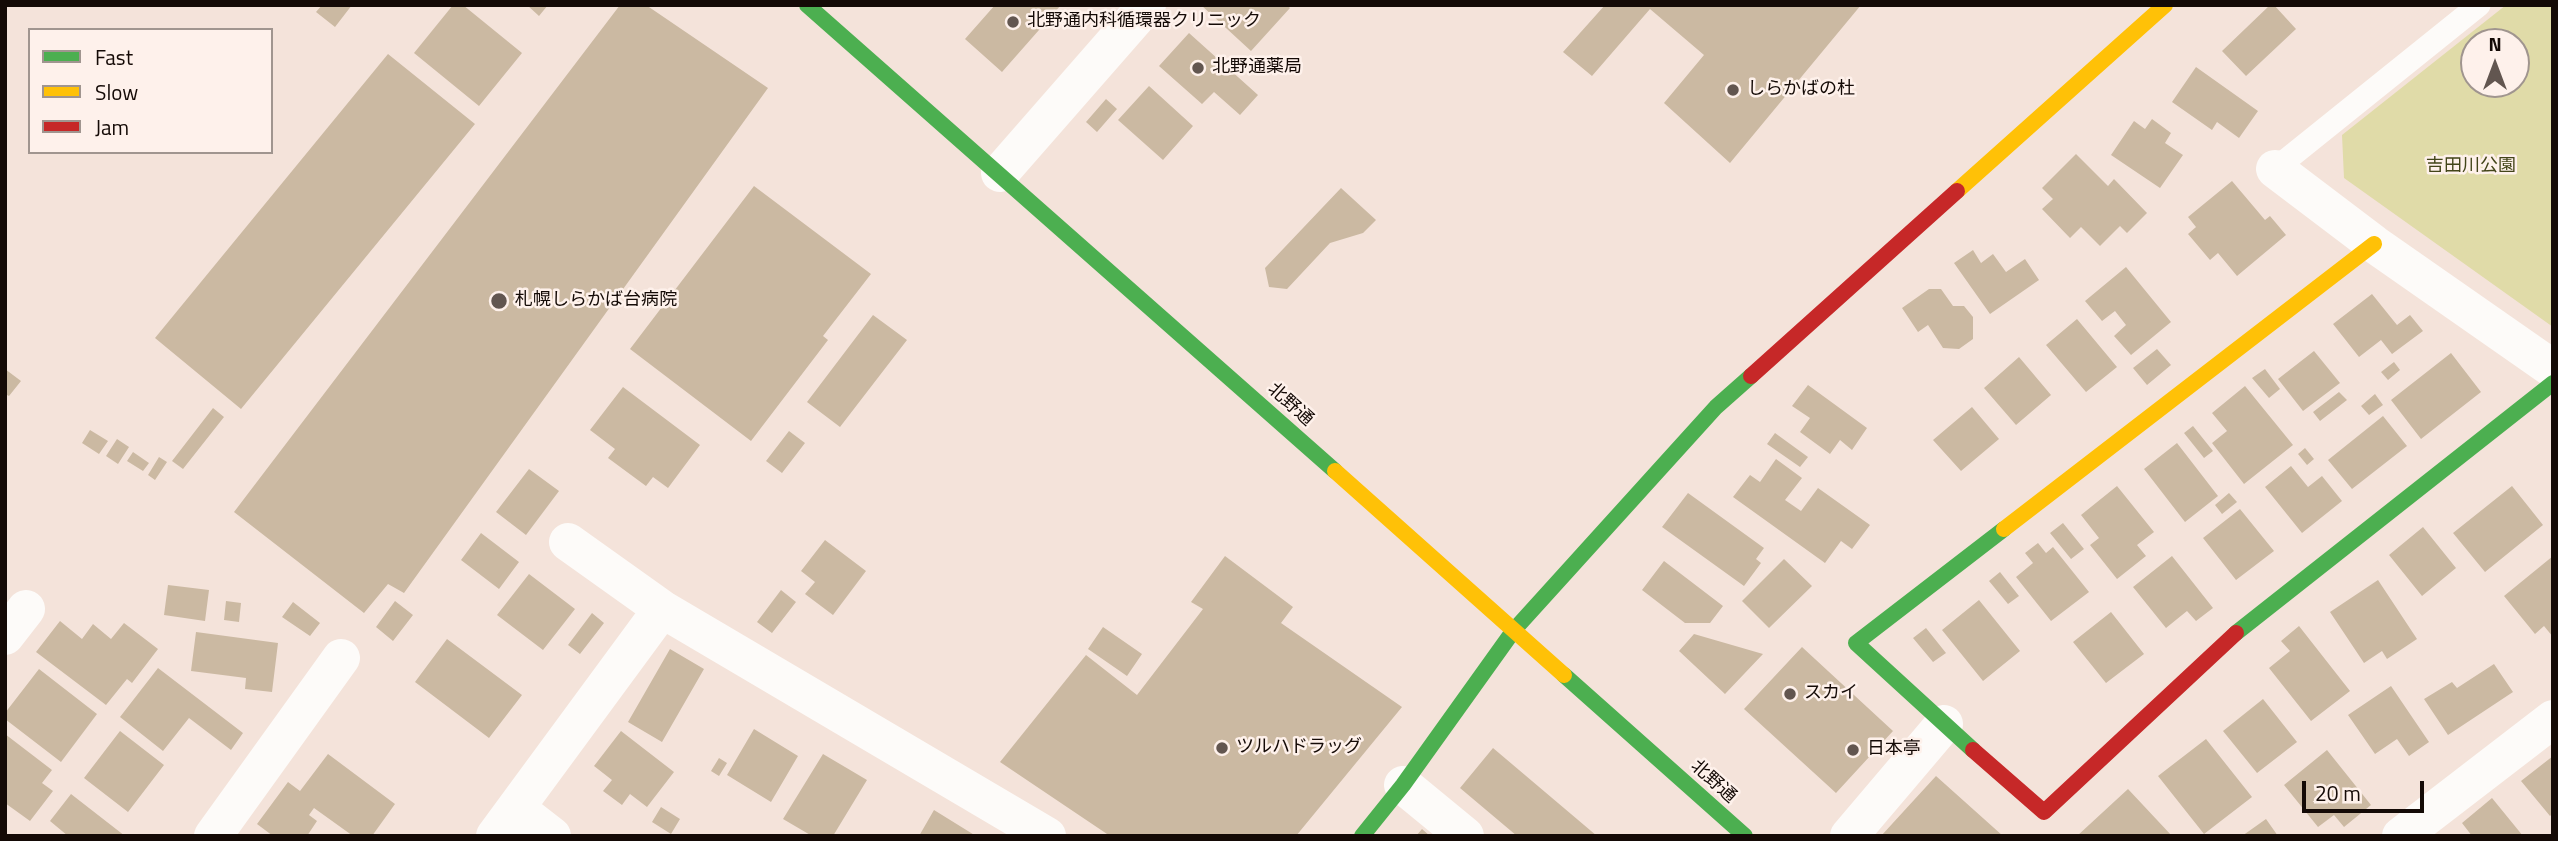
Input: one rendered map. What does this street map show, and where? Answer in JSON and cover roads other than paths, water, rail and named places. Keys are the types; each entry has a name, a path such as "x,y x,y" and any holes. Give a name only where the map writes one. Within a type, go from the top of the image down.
{"street":[{"name":"北野通","path":"807,5 1000,173 1745,836"},
{"path":"1000,173 1147,5"},
{"path":"1362,836 1403,785 1514,630 1716,407 2165,5"},
{"path":"2274,169 2374,244 2553,369"},
{"path":"2374,244 1856,643 2044,812 2234,636 2553,383"},
{"path":"568,542 662,608 1047,836"},
{"path":"552,836 505,822 662,608"},
{"path":"212,836 341,658"},
{"path":"2401,836 2553,719"},
{"path":"1849,836 1944,724"},
{"path":"1403,785 1465,836"}],"lane":[{"path":"2274,169 2479,5"}],"place":[{"name":"北野通内科循環器クリニック","path":"1013,22"},
{"name":"北野通薬局","path":"1198,68"},
{"name":"しらかばの杜","path":"1733,90"},
{"name":"札幌しらかば台病院","path":"499,301"},
{"name":"スカイ","path":"1790,694"},
{"name":"ツルハドラッグ","path":"1222,748"},
{"name":"日本亭","path":"1853,750"}],"park label":[{"name":"吉田川公園","path":"2471,167"}]}
